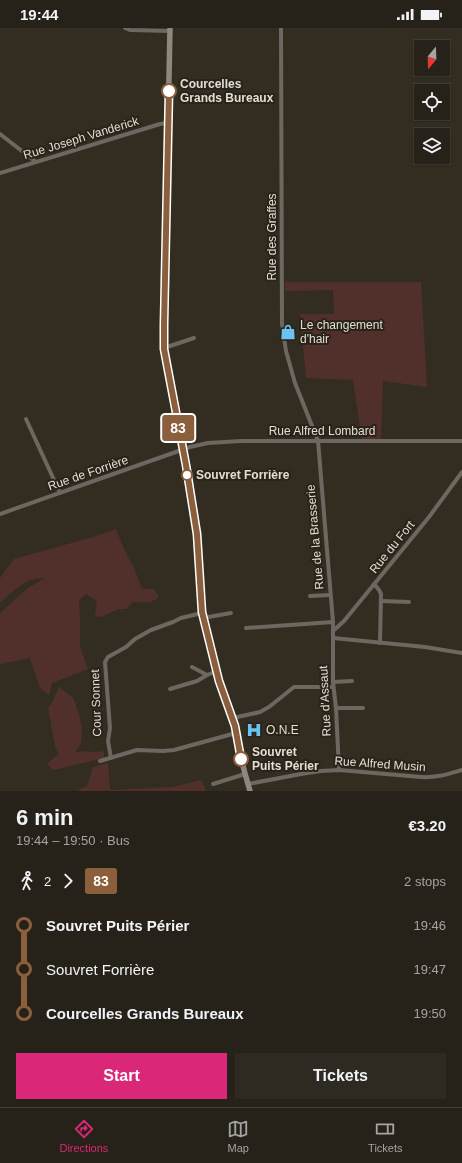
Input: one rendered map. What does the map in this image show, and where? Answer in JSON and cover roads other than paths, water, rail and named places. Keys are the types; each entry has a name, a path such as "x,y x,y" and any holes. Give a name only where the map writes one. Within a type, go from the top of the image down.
{"main road":[{"path":"170,29 164,348 197,537 203,615 221,686 232,718 250,791"}],"street":[{"path":"125,28 130,30 170,29"},
{"name":"Rue des Graffes","path":"282,28 282,324 286,351 295,383 318,441"},
{"name":"Rue Joseph Vanderick","path":"0,173 160,124 168,123"},
{"path":"0,134 36,162"},
{"path":"164,348 194,338"},
{"path":"26,419 60,493"},
{"name":"Rue de la Brasserie","path":"318,441 333,631"},
{"name":"Rue Alfred Lombard","path":"183,450 208,443 222,442 462,441"},
{"name":"Rue de Forrière","path":"0,514 183,450"},
{"name":"Rue du Fort","path":"333,631 344,621 429,517 462,472"},
{"path":"374,584 381,594 380,643"},
{"path":"310,596 330,595"},
{"path":"381,601 410,602"},
{"name":"Cour Sonnet","path":"111,758 108,741 110,728 105,662 108,656 126,647 135,639 151,630 182,618 231,613"},
{"path":"246,628 333,622"},
{"name":"Rue d'Assaut","path":"333,631 333,687 336,708 339,770"},
{"path":"333,638 425,646 462,653"},
{"path":"192,667 206,675"},
{"path":"170,689 197,681 206,675 217,671"},
{"path":"333,682 352,681"},
{"path":"232,718 260,712 270,707 294,687 333,687"},
{"path":"336,708 363,708"},
{"path":"100,761 138,750 178,749 236,733"},
{"name":"Rue Alfred Musin","path":"248,784 320,771 339,770 432,778 462,770"},
{"path":"213,784 245,774"}],"place":[{"name":"Courcelles Grands Bureaux","path":"169,91"},
{"name":"Le changement d'hair","path":"288,332"},
{"name":"Souvret Forrière","path":"187,475"},
{"name":"O.N.E","path":"254,730"},
{"name":"Souvret Puits Périer","path":"241,759"}]}
